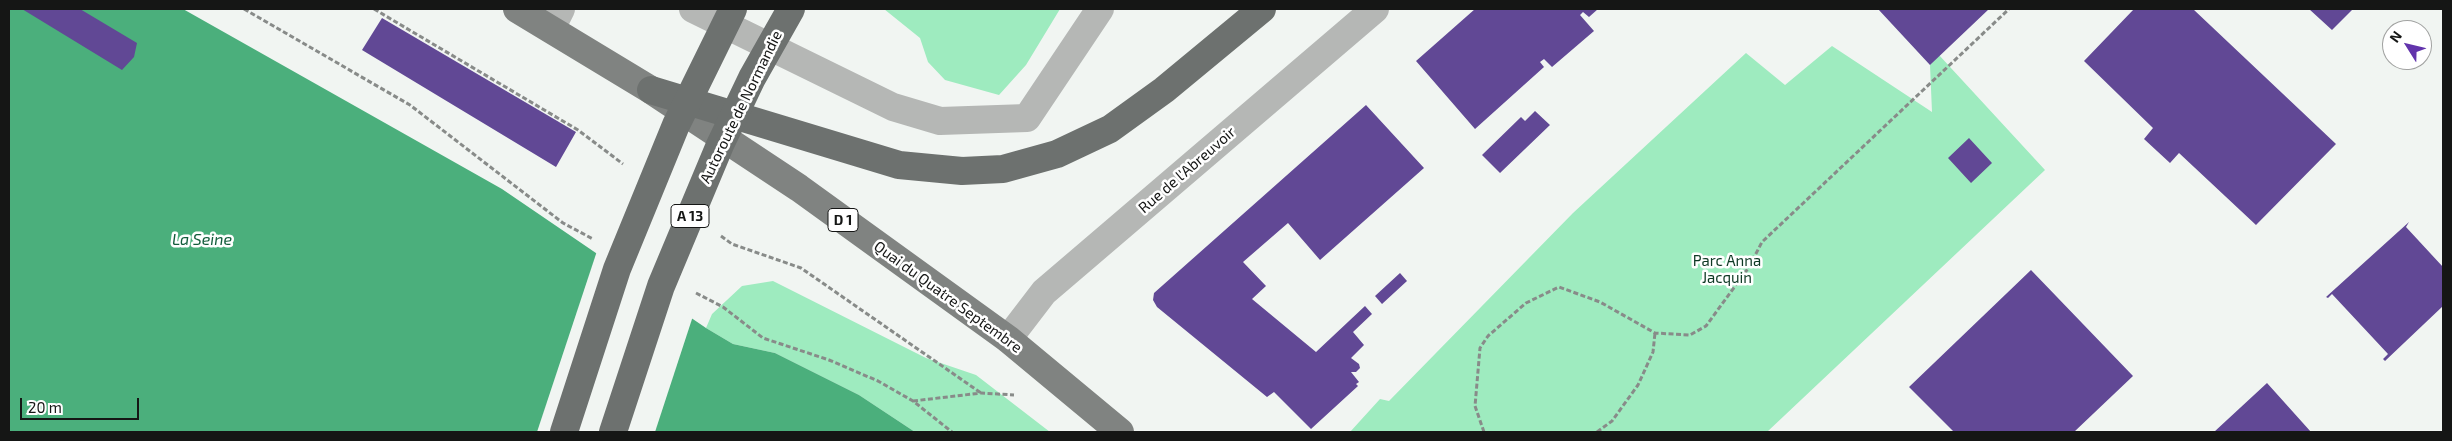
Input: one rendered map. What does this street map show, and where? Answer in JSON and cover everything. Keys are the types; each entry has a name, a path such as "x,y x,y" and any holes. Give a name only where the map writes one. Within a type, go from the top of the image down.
{"highway":[{"path":"564,432 617,269 676,125 733,9"},
{"name":"Autoroute de Normandie","path":"613,432 661,286 712,162 752,78 791,9"},
{"path":"651,90 899,165 962,171 1003,169 1065,151 1110,129 1164,90 1262,9"}],"main road":[{"name":"Quai du Quatre Septembre","path":"518,9 556,19 651,90 799,188 1008,339 1120,432"}],"street":[{"path":"693,9 892,107 940,121 1027,118 1100,9"},
{"name":"Rue de l'Abreuvoir","path":"1008,339 1044,292 1375,9"}],"path":[{"path":"244,9 410,105 563,223 597,241"},
{"path":"1484,432 1474,406 1480,348 1488,336 1526,303 1558,287 1600,302 1655,333 1690,335 1706,326 1749,267 1762,242 2009,9"},
{"path":"689,290 723,307 763,338 829,360 878,381 913,401 952,432"},
{"path":"1596,432 1612,421 1638,385 1653,352 1655,333"},
{"path":"913,401 982,394 1014,395"}],"green space":[{"path":"884,9 1060,9 1026,65 999,95 945,80 928,62 920,38"},
{"name":"Parc Anna Jacquin","path":"1832,46 1932,112 1930,65 1939,55 2045,170 1767,432 1350,432 1380,399 1389,401 1573,213 1746,53 1785,85"},
{"path":"773,281 926,358 976,375 1050,432 915,432 859,395 775,353 733,344 706,328 712,314 742,286"}],"water":[{"name":"La Seine","path":"9,9 183,9 502,189 706,328 733,344 775,353 859,395 915,432 9,432"}],"pier":[{"path":"597,251 693,316 655,432 537,432"}],"building":[{"path":"22,9 80,9 137,43 134,57 122,70"},
{"path":"1475,9 1598,9 1589,17 1583,12 1580,15 1594,31 1552,67 1544,59 1540,62 1544,67 1475,129 1416,61"},
{"path":"1878,9 1989,9 1930,65"},
{"path":"2134,9 2193,9 2336,144 2256,225 2179,153 2170,163 2144,139 2153,128 2084,61"},
{"path":"2309,9 2353,9 2332,30"},
{"path":"382,18 576,132 556,167 362,50"},
{"path":"1366,105 1424,168 1320,260 1288,223 1243,262 1266,286 1252,299 1316,352 1365,306 1372,314 1353,332 1364,345 1351,358 1359,364 1360,368 1356,372 1351,372 1359,382 1356,384 1358,386 1311,429 1274,392 1267,397 1157,307 1153,300 1154,293"},
{"path":"1535,111 1550,125 1500,173 1482,155 1521,117 1525,121"},
{"path":"1969,138 1992,163 1971,183 1948,158"},
{"path":"2409,222 2406,227 2443,267 2443,306 2385,361 2383,359 2388,354 2332,294 2328,298 2326,297"},
{"path":"2031,270 2133,376 2074,432 1954,432 1909,387"},
{"path":"1400,273 1407,281 1382,304 1375,296"},
{"path":"2267,383 2311,432 2214,432"}]}
